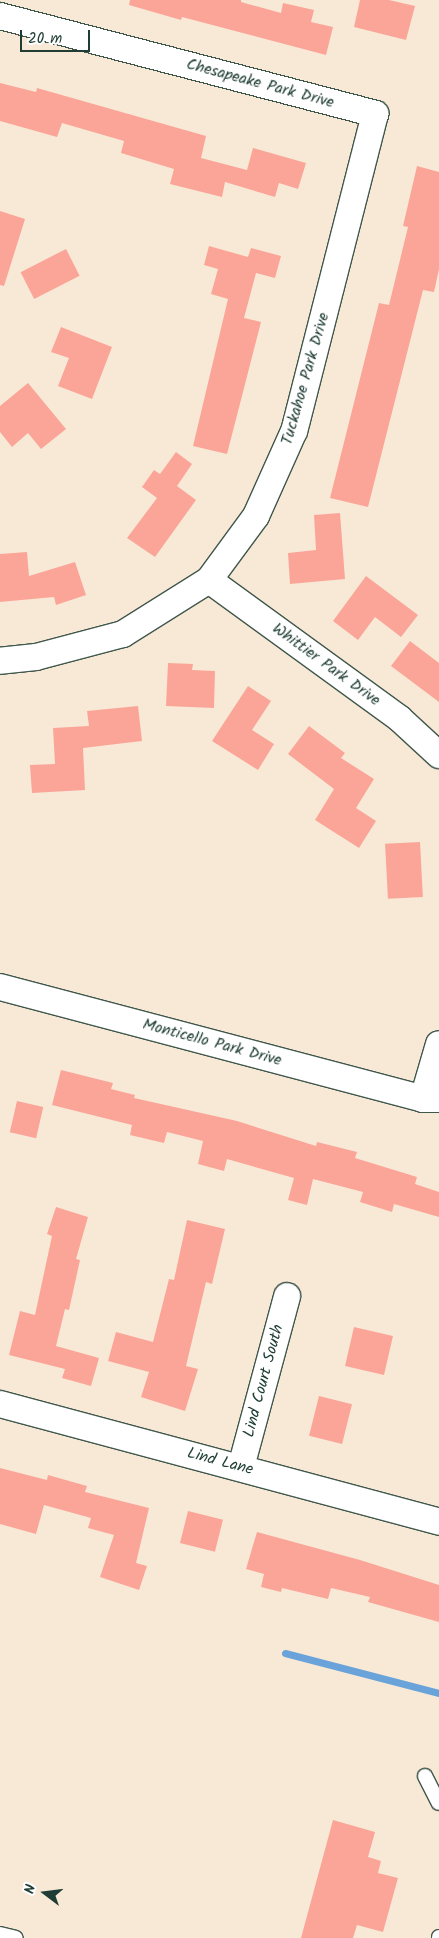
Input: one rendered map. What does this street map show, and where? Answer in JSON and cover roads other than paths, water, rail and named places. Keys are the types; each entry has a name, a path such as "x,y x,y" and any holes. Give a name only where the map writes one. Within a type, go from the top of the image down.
{"street":[{"name":"Chesapeake Park Drive","path":"0,16 375,114"},
{"name":"Tuckahoe Park Drive","path":"0,660 36,657 123,634 209,580 256,516 294,431 375,114"},
{"name":"Whittier Park Drive","path":"209,580 400,719 439,755"},
{"name":"Monticello Park Drive","path":"0,987 434,1104"},
{"path":"434,1104 439,1044"},
{"name":"Lind Court South","path":"241,1467 287,1296"},
{"name":"Lind Lane","path":"0,1404 241,1467 439,1522"}],"lane":[{"path":"425,1776 439,1803"},
{"path":"0,1934 16,1938"}],"waterway":[{"path":"285,1653 439,1693"}]}
